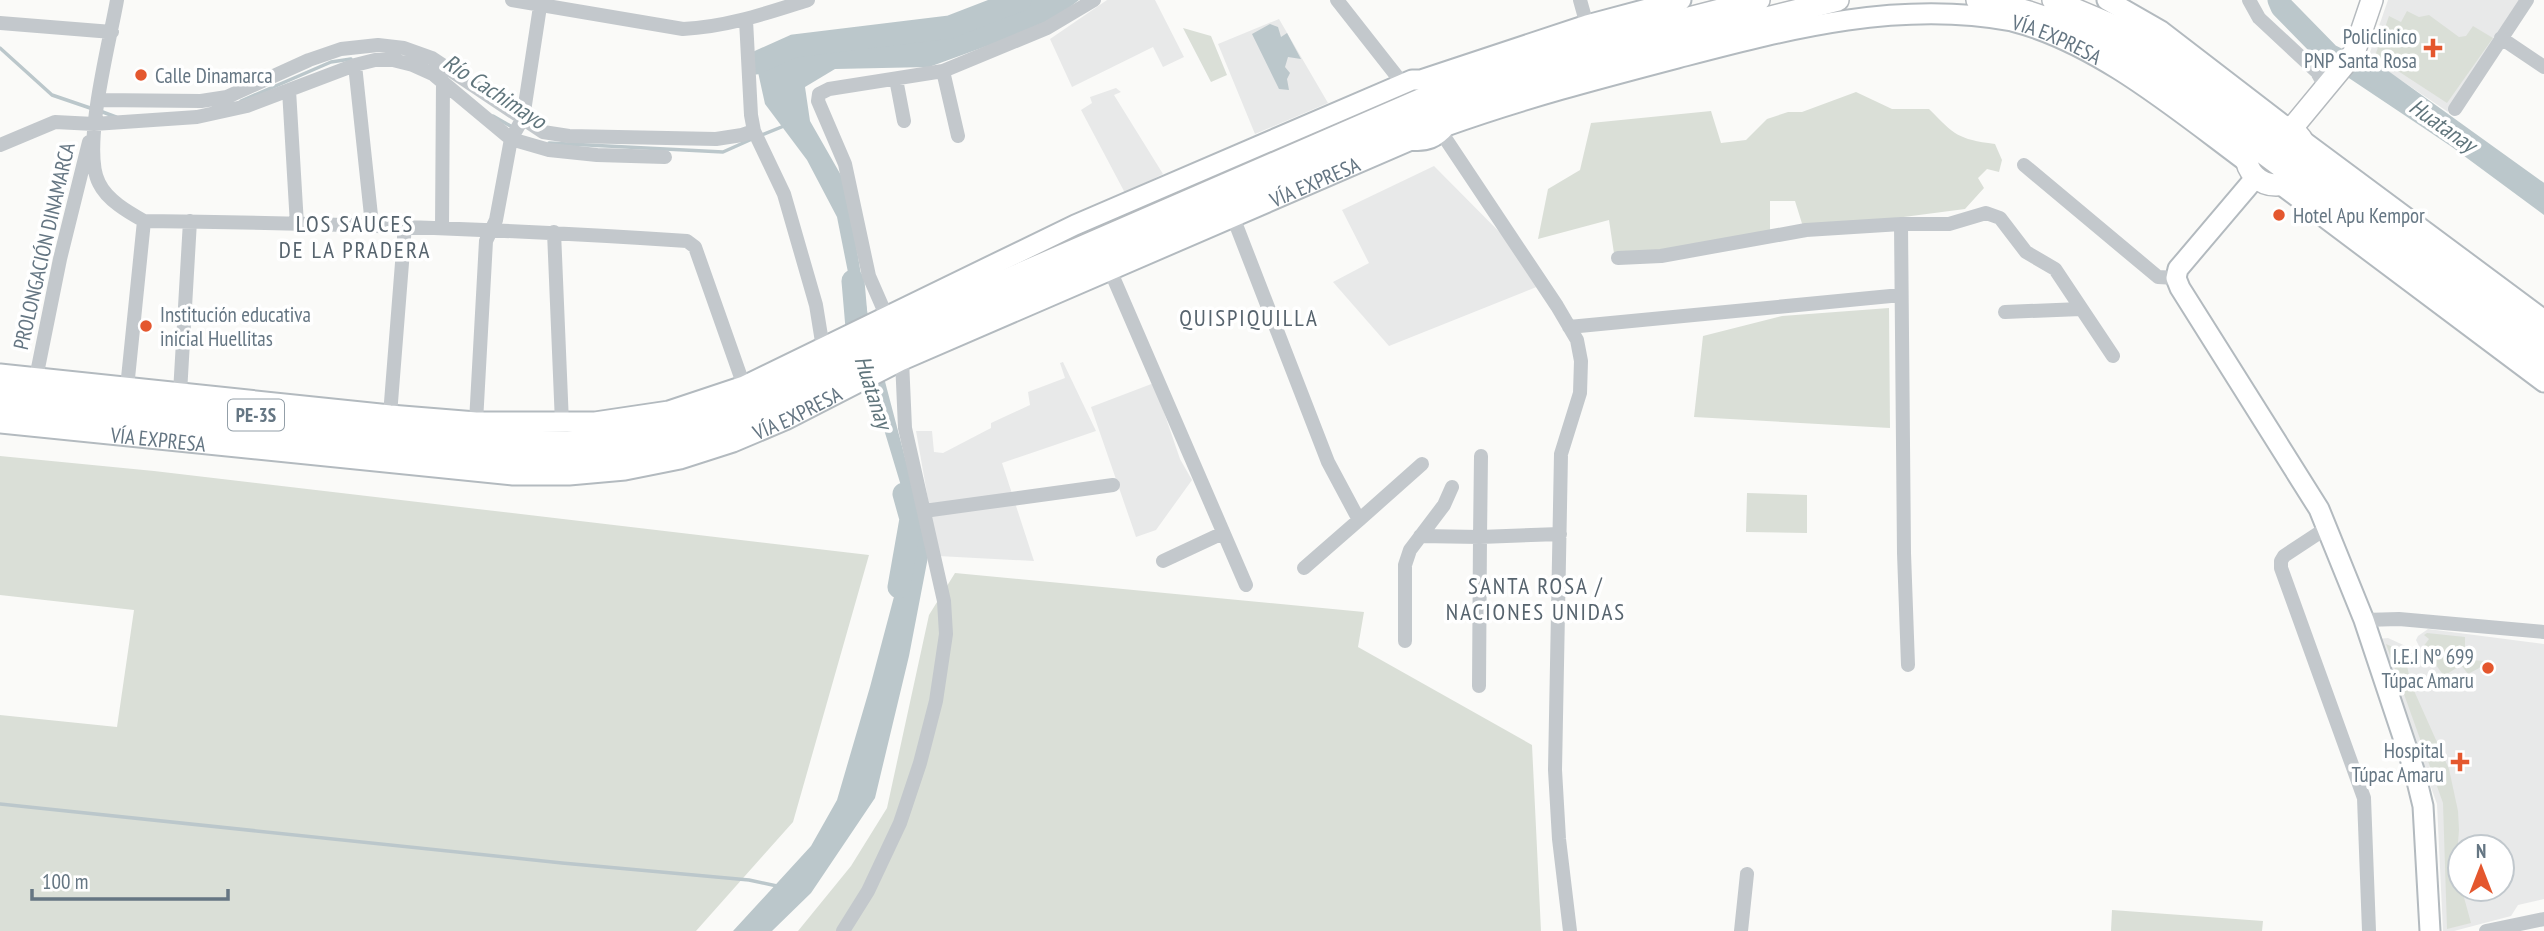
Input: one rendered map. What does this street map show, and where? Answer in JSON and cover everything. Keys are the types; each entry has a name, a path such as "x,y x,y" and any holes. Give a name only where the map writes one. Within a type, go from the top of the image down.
{"main road":[{"name":"VÍA EXPRESA","path":"894,338 1074,225 1407,84 1587,25 1681,0"},
{"name":"VÍA EXPRESA","path":"1445,114 1505,69 1759,0"},
{"name":"VÍA EXPRESA","path":"0,374 476,422 595,422 644,416 744,386 830,366 1398,128 1609,58 1838,0"},
{"name":"VÍA EXPRESA","path":"1977,0 2007,5 2063,22 2115,48 2156,73 2253,152"},
{"name":"VÍA EXPRESA","path":"2053,0 2119,28 2165,55 2253,152 2267,183 2293,153"},
{"name":"VÍA EXPRESA","path":"2107,0 2161,31 2544,382"},
{"path":"2372,0 2354,53 2327,88 2293,153 2272,125 2178,269 2176,278 2328,527 2364,620 2415,773 2423,806 2430,931"},
{"name":"VÍA EXPRESA","path":"1445,114 1842,17 1889,10 1931,10 2012,21 2055,36 2092,55 2253,152 2293,153 2544,320"},
{"path":"1398,128 1389,104 1407,84 1433,83 1445,114"},
{"name":"VÍA EXPRESA","path":"0,388 513,450 569,461 624,457 679,446 732,429 783,407 830,366 894,338 1110,270 1233,217 1398,128"},
{"name":"VÍA EXPRESA","path":"2293,153 2544,340"},
{"name":"VÍA EXPRESA","path":"2293,153 2544,363"},
{"name":"VÍA EXPRESA","path":"0,423 446,469 513,475 569,475 625,470 733,442 785,420 830,366"},
{"name":"VÍA EXPRESA","path":"0,407 513,450"}],"street":[{"path":"117,0 96,112 94,171 106,193 129,213 144,221 405,225 554,232 692,243 744,386"},
{"path":"512,0 541,2 683,29 705,28 746,20 808,0"},
{"path":"843,931 868,891 900,823 920,764 936,701 946,634 944,601 905,428 894,338 869,276 845,164 818,102 819,94 829,89 943,71 1047,28 1094,0"},
{"path":"1337,0 1407,84"},
{"path":"1580,0 1587,25"},
{"path":"2249,0 2259,18 2317,72 2327,88"},
{"path":"2455,108 2527,0"},
{"path":"476,422 485,241 496,220 541,2"},
{"path":"746,20 754,131 784,194 817,305 830,366"},
{"path":"0,23 112,32"},
{"path":"2501,38 2544,67"},
{"path":"0,145 55,121 96,112 228,97 309,60 341,49 377,46 404,48 432,58 549,150 665,157"},
{"path":"96,112 197,117 247,106 355,65 375,60 393,60 414,65 517,127 569,136 716,139 754,131"},
{"path":"355,65 372,225"},
{"path":"943,71 958,136"},
{"path":"896,79 904,121"},
{"path":"442,227 443,82"},
{"path":"289,90 297,225"},
{"name":"PROLONGACIÓN DINAMARCA","path":"36,378 60,259 96,112"},
{"path":"1445,114 1577,340 1580,393 1561,454 1555,770 1559,839 1570,931"},
{"path":"2024,165 2158,277 2176,278"},
{"path":"1618,258 1661,256 1806,230 1949,224 1986,213 2000,218 2026,252 2055,269 2113,356"},
{"path":"1233,217 1328,461 1359,520"},
{"path":"127,388 144,221"},
{"path":"180,393 190,221"},
{"path":"1901,224 1904,553 1908,664"},
{"path":"390,415 405,225"},
{"path":"554,232 562,423"},
{"path":"1110,270 1246,585"},
{"path":"1569,327 1901,295"},
{"path":"2005,312 2081,309"},
{"path":"1479,686 1481,456"},
{"path":"1304,568 1422,464"},
{"path":"924,511 1113,485"},
{"path":"1405,641 1405,565 1410,550 1444,505 1452,487"},
{"path":"2328,527 2284,556 2281,568 2364,799 2369,931"},
{"path":"1163,561 1223,533"},
{"path":"1420,536 1560,534"},
{"path":"2364,620 2402,619 2544,632"},
{"path":"1741,931 1746,874"},
{"path":"2486,931 2544,919"}],"shaded area":[{"path":"1107,0 1155,0 1184,57 1163,67 1153,47 1072,87 1050,39"},
{"name":"Policlinico PNP Santa Rosa","path":"2388,0 2527,0 2448,112 2368,58"},
{"path":"2407,11 2419,17 2429,15 2459,37 2466,36 2473,26 2493,38 2447,103 2375,56 2389,16 2401,22"},
{"path":"1279,19 1328,103 1255,134 1218,44"},
{"path":"1183,28 1211,36 1227,75 1211,82"},
{"path":"1116,88 1121,92 1114,95 1163,174 1125,193 1081,110 1092,103 1090,97"},
{"path":"1856,92 1892,109 1929,109 1945,125 1964,138 1995,144 2002,160 1999,172 1987,169 1978,178 1984,188 1965,209 1804,230 1795,201 1770,201 1770,237 1615,260 1609,220 1538,239 1548,189 1580,170 1591,123 1711,111 1721,143 1746,140 1767,119 1788,112 1802,112"},
{"path":"1434,166 1549,282 1389,346 1333,282 1369,263 1342,210"},
{"path":"1889,308 1890,428 1694,417 1703,336 1782,316"},
{"path":"1063,362 1096,431 1002,463 1034,561 938,556 916,431 932,431 934,452 943,453 991,428 991,423 1030,405 1028,392 1065,378 1060,363"},
{"path":"1154,383 1180,459 1192,480 1156,530 1136,537 1091,407"},
{"path":"0,456 154,471 869,555 793,822 696,931 0,931 0,715 117,727 134,610 0,595"},
{"path":"1747,493 1807,495 1807,533 1746,532"},
{"path":"955,573 1364,612 1358,647 1532,745 1541,931 798,931 851,866 887,808 929,615"},
{"path":"2428,629 2544,644 2544,899 2518,905 2511,916 2454,931 2443,931 2437,804 2378,639 2388,638 2410,648 2419,646 2416,640"},
{"path":"2427,633 2465,637 2465,651 2471,651 2471,660 2484,661 2483,666 2468,674 2461,665 2444,676 2423,647 2429,639 2424,635"},
{"path":"2386,644 2404,652 2411,684 2449,769 2459,830 2459,833 2446,833 2446,898 2443,803"},
{"path":"2446,903 2466,903 2471,923 2447,929"},
{"path":"2112,910 2263,921 2262,931 2111,931"}],"water":[{"path":"1020,0 1079,0 1048,24 929,67 835,69 805,87 810,121 846,184 868,317 912,484 928,557 909,656 875,798 811,893 772,931 733,931 811,846 837,800 904,559 911,519 870,383 837,217 807,160 765,104 756,63 794,46 950,27"},
{"path":"2269,0 2279,0 2282,7 2329,55 2384,82 2544,197 2544,215 2452,147 2310,52"},
{"path":"1270,24 1278,27 1281,37 1287,33 1301,59 1288,57 1285,67 1290,73 1287,79 1289,90 1279,89 1252,34"}],"waterway":[{"path":"756,63 794,46 950,27 1020,0"},
{"name":"Huatanay","path":"2279,0 2282,7 2329,55 2384,82 2544,197"},
{"name":"Río Cachimayo","path":"0,48 52,95 93,109"},
{"name":"Río Cachimayo","path":"241,101 331,62 351,59"},
{"name":"Río Cachimayo","path":"100,111 116,117"},
{"name":"Río Cachimayo","path":"493,116 514,128"},
{"name":"Río Cachimayo","path":"759,136 784,126"},
{"name":"Río Cachimayo","path":"549,143 723,152 752,139"},
{"name":"Huatanay","path":"853,281 859,351"},
{"name":"Huatanay","path":"899,587 911,519 904,494"},
{"path":"0,804 749,880 777,886"}],"place":[{"name":"Policlinico PNP Santa Rosa","path":"2433,48"},
{"name":"Calle Dinamarca","path":"141,75"},
{"name":"Hotel Apu Kempor","path":"2279,215"},
{"name":"Institución educativa inicial Huellitas","path":"146,326"},
{"name":"I.E.I Nº 699 Túpac Amaru","path":"2488,668"},
{"name":"Hospital Túpac Amaru","path":"2460,762"}],"district":[{"name":"LOS SAUCES DE LA PRADERA","path":"355,236"},
{"name":"QUISPIQUILLA","path":"1249,317"},
{"name":"SANTA ROSA / NACIONES UNIDAS","path":"1536,598"}]}
